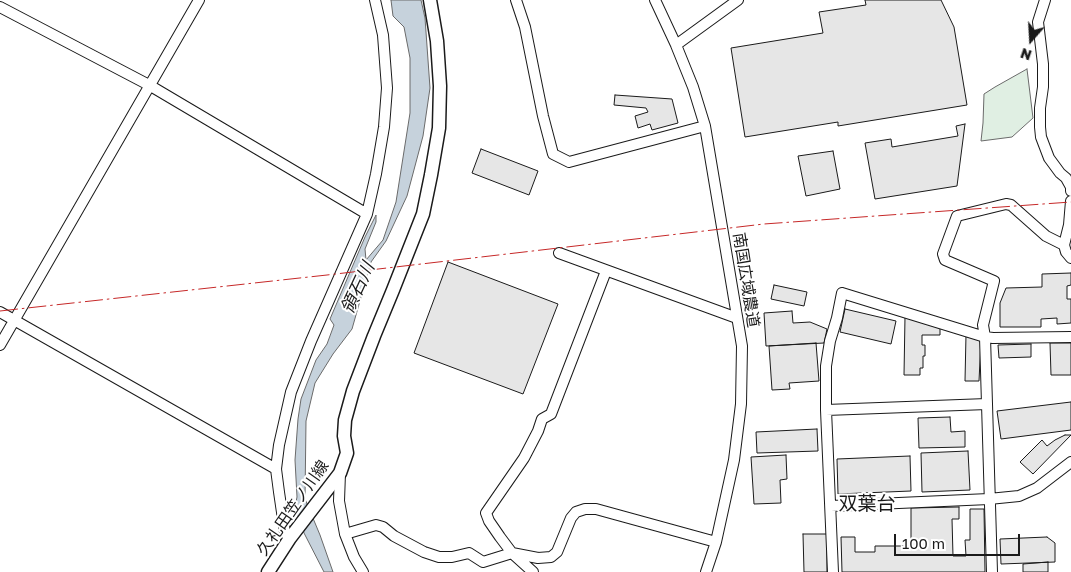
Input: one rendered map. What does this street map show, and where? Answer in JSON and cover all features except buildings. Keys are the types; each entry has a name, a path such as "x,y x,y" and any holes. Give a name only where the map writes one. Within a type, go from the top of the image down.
{"main road":[{"name":"久礼田笠ノ川線","path":"268,572 337,477 347,454 344,436 345,420 353,391 423,214 432,175 438,128 440,86 437,41 430,0"}],"street":[{"path":"0,346 199,0"},
{"path":"292,537 286,533 276,468 278,445 291,392 311,341 367,214 384,127 387,88 383,35 375,0"},
{"path":"516,0 525,27 543,116 553,154 569,162 706,126"},
{"name":"南国広域農道","path":"655,0 676,45 706,126 742,346 741,404 734,460 716,542 706,572"},
{"path":"676,45 738,0"},
{"path":"1045,0 1038,22 1043,64 1043,87 1040,108 1041,137 1049,158 1066,178 1071,192"},
{"path":"0,7 149,85 367,214"},
{"path":"1071,201 1069,225 1064,245 1066,252 1071,258"},
{"path":"992,572 985,336 983,325 994,281 945,260 943,254 956,216 1008,204 1039,231 1064,245"},
{"path":"559,254 737,318"},
{"path":"534,572 512,552 489,521 486,513 524,458 542,419 551,414 606,271"},
{"path":"833,572 826,366 830,340 842,293 993,338 1071,337"},
{"path":"0,312 276,468"},
{"path":"826,410 987,404"},
{"path":"831,506 1019,496 1037,488 1071,462"},
{"path":"337,477 345,534 354,557 363,572"},
{"path":"345,534 376,525 383,527 394,536 424,552 438,557 452,557 469,553 483,562 512,552 538,558 551,557 557,552 571,518 576,512 585,509 596,509 716,542"}],"green space":[{"path":"1027,69 1033,118 1012,137 981,141 984,94"}],"water":[{"name":"領石川","path":"391,0 421,0 425,18 430,88 423,136 407,196 386,241 371,262 352,329 333,354 315,383 306,421 305,499 333,572 324,572 304,533 295,507 297,497 295,460 298,419 301,399 316,360 327,344 334,325 330,319 365,237 376,215 376,222 365,249 366,260 383,240 396,202 410,113 410,58 404,27 393,16"}],"power":[{"path":"0,311 764,224 1071,202"}],"district":[{"name":"双葉台","path":"867,504"}]}
